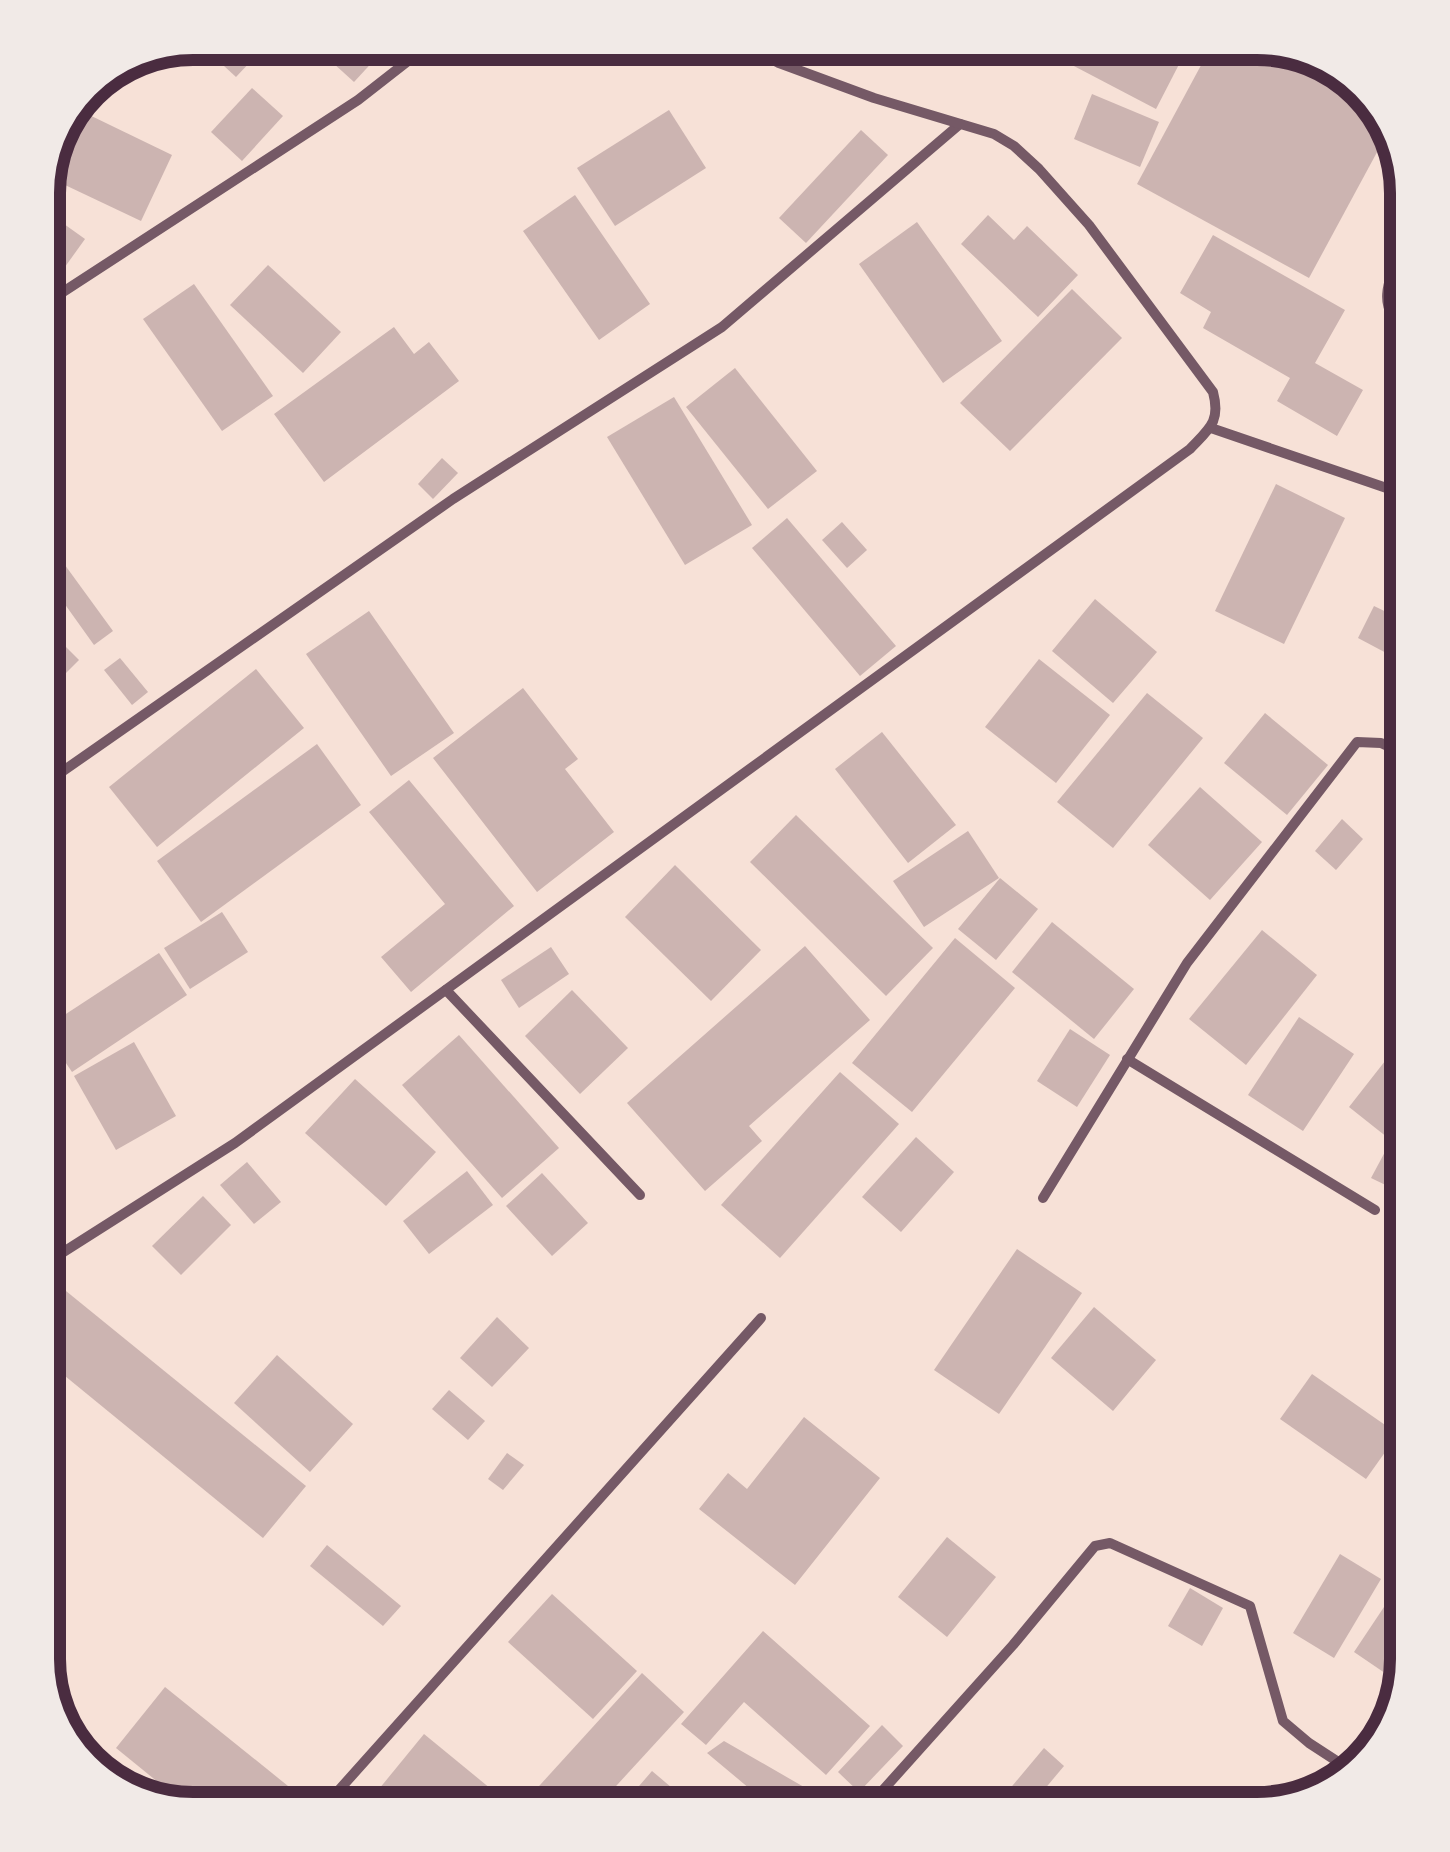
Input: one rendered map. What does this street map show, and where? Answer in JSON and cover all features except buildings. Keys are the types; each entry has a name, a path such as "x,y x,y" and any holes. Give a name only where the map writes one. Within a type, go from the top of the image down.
{"street":[{"path":"60,293 358,100 408,60"},
{"path":"60,1254 235,1143 1175,460 1210,428 1217,410 1213,392 1089,225 1014,146 994,134 874,98 775,60"},
{"path":"60,773 452,499 722,327 960,124"},
{"path":"1210,428 1390,489"},
{"path":"1043,1198 1187,963 1358,742 1390,747"},
{"path":"446,990 640,1195"},
{"path":"1127,1058 1375,1210"},
{"path":"337,1792 761,1318"},
{"path":"882,1792 1013,1645 1094,1546 1110,1543 1250,1606 1284,1721 1339,1763"}],"lane":[{"path":"1390,277 1384,290 1390,313"}]}
